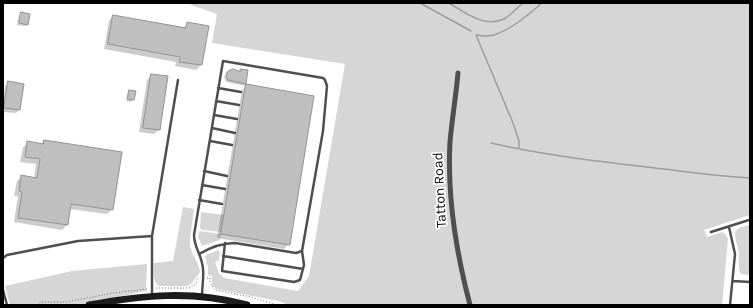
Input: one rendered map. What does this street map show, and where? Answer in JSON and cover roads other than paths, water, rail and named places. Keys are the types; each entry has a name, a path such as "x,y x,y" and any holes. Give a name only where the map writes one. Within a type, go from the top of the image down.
{"street":[{"name":"Tatton Road","path":"458,73 450,142 450,189 455,238 462,275 470,305"},
{"path":"89,305 129,298 179,295 232,301 246,305"}],"lane":[{"path":"202,297 203,269 194,240 199,200 223,61 323,78 327,89 324,130 302,251 304,265 300,280 294,282 222,271 225,243"},
{"path":"152,296 152,236 178,80"},
{"path":"218,88 241,92"},
{"path":"216,101 239,105"},
{"path":"214,115 237,120"},
{"path":"212,128 234,133"},
{"path":"210,141 232,145"},
{"path":"204,171 227,176"},
{"path":"202,185 225,190"},
{"path":"199,200 222,204"},
{"path":"711,232 749,220"},
{"path":"729,227 735,254 730,305"},
{"path":"3,258 7,255 78,241 152,236"},
{"path":"199,254 225,243 235,243 296,253 302,251"},
{"path":"223,256 303,269"},
{"path":"733,281 750,282"},
{"path":"3,290 7,305"}],"waterway":[{"path":"420,3 471,31"},
{"path":"449,3 475,18 490,22 504,19 523,3"},
{"path":"519,149 519,141 513,123 476,35 490,36 501,32 520,21 542,3"},
{"path":"491,143 588,160 711,175 750,178"}]}
